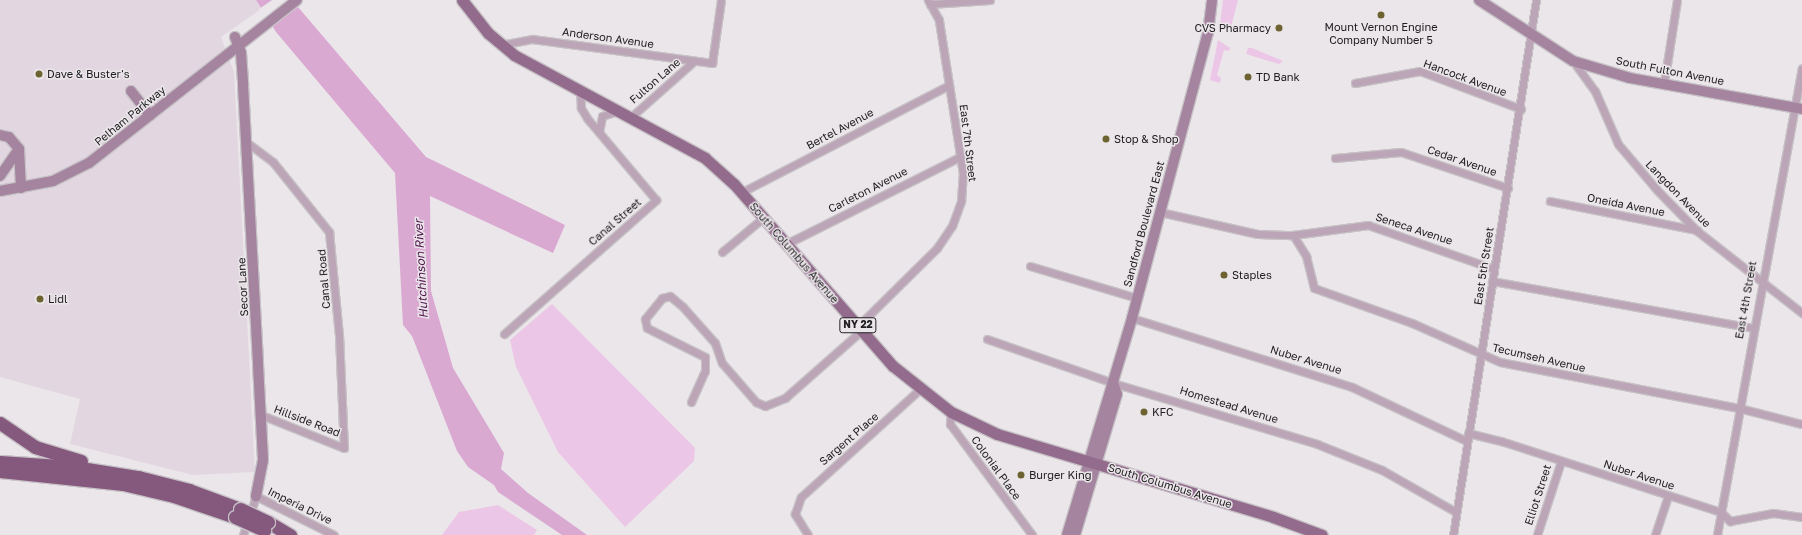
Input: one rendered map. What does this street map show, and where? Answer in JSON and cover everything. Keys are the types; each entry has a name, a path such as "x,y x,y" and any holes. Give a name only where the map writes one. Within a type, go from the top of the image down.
{"highway":[{"path":"0,423 41,449 113,472 177,486 238,513 268,529 290,535"},
{"path":"0,462 113,472"},
{"path":"0,471 25,472 140,487 238,513"},
{"path":"0,477 25,472"}],"main road":[{"name":"South Columbus Avenue","path":"462,0 502,45 531,66 618,110 705,158 742,192 860,328 919,390 951,412 997,434 1322,535"}],"street":[{"path":"257,25 286,0"},
{"path":"257,25 297,0"},
{"name":"Anderson Avenue","path":"502,45 532,38 693,62 712,63 721,0"},
{"path":"929,2 990,0"},
{"name":"Sandford Boulevard East","path":"1067,535 1091,462 1117,394 1113,383 1132,318 1208,32 1212,0"},
{"name":"South Fulton Avenue","path":"1479,0 1573,61 1630,78 1799,108"},
{"name":"East 5th Street","path":"1453,535 1492,280 1521,109 1536,0"},
{"path":"1664,83 1677,0"},
{"name":"East 7th Street","path":"691,402 705,371 705,357 699,351 655,334 647,328 645,319 662,298 670,296 715,343 722,362 756,402 776,405 860,328 948,234 961,201 960,157 939,20 929,2"},
{"name":"Pelham Parkway","path":"0,191 45,177 78,162 148,113 236,40 257,25"},
{"name":"Secor Lane","path":"236,40 245,141 263,460 256,496 243,535"},
{"name":"Langdon Avenue","path":"1573,61 1594,90 1622,148 1697,230 1760,283 1802,313"},
{"name":"Fulton Lane","path":"631,117 693,62"},
{"name":"East 4th Street","path":"1717,535 1760,283 1799,108 1802,69"},
{"name":"Hancock Avenue","path":"1355,83 1420,71 1521,109"},
{"name":"Bertel Avenue","path":"742,192 949,85"},
{"name":"Canal Street","path":"504,334 656,200 599,132 581,108 580,91"},
{"path":"131,92 148,113"},
{"path":"599,132 602,116 618,110"},
{"path":"0,135 10,136 19,149 21,185"},
{"name":"Canal Road","path":"245,141 272,162 329,232 340,335 344,448"},
{"path":"0,176 19,149"},
{"name":"Cedar Avenue","path":"1335,158 1384,150 1409,154 1508,188"},
{"name":"Carleton Avenue","path":"786,244 960,157"},
{"name":"Pelham Parkway","path":"0,184 21,185"},
{"name":"Oneida Avenue","path":"1550,202 1697,230"},
{"name":"Seneca Avenue","path":"1160,212 1258,234 1293,235 1368,225 1494,269"},
{"path":"722,252 763,218"},
{"name":"Tecumseh Avenue","path":"1293,235 1306,256 1314,288 1412,323 1481,355 1539,371 1739,408 1802,424"},
{"path":"1030,266 1137,298"},
{"path":"1492,280 1752,328"},
{"name":"Nuber Avenue","path":"1132,318 1345,384 1389,402 1467,441"},
{"name":"Homestead Avenue","path":"987,339 1113,383 1132,386 1317,444 1382,470 1456,512"},
{"name":"Sargent Place","path":"808,535 798,522 796,506 815,482 919,390"},
{"name":"Colonial Place","path":"951,412 950,424 1032,535"},
{"name":"Hillside Road","path":"261,415 344,448"},
{"name":"Nuber Avenue","path":"1468,433 1721,512 1730,521 1774,512 1802,516"},
{"name":"Elliot Street","path":"1537,535 1561,461"},
{"name":"Sandford Boulevard East","path":"1075,535 1091,462"},
{"name":"Imperia Drive","path":"256,496 334,535"},
{"path":"1655,535 1668,496"}],"shaded area":[{"path":"0,0 256,0 261,9 221,37 234,72 255,472 193,475 70,444 80,399 0,377"},
{"path":"1223,0 1238,0 1231,27 1220,24"},
{"path":"1218,40 1230,48 1229,51 1224,50 1217,75 1221,78 1220,83 1210,80"},
{"path":"1248,48 1252,48 1283,61 1279,64 1246,54"},
{"path":"552,304 695,448 694,461 625,527 558,452 516,367 510,340"},
{"path":"498,505 537,530 534,535 442,535 459,512"}],"water":[{"name":"Hutchinson River","path":"256,0 292,0 426,157 565,225 553,253 430,196 431,291 453,368 504,453 501,469 528,493 587,535 562,535 498,492 494,485 468,467 457,451 412,336 403,325 395,173 276,32"}],"pier":[{"path":"272,0 295,0 301,5 270,27 259,9"}],"place":[{"name":"Mount Vernon Engine Company Number 5","path":"1381,15"},
{"name":"CVS Pharmacy","path":"1279,28"},
{"name":"Dave & Buster's","path":"39,74"},
{"name":"TD Bank","path":"1248,77"},
{"name":"Stop & Shop","path":"1106,139"},
{"name":"Staples","path":"1224,275"},
{"name":"Lidl","path":"40,299"},
{"name":"KFC","path":"1144,412"},
{"name":"Burger King","path":"1021,475"}]}
